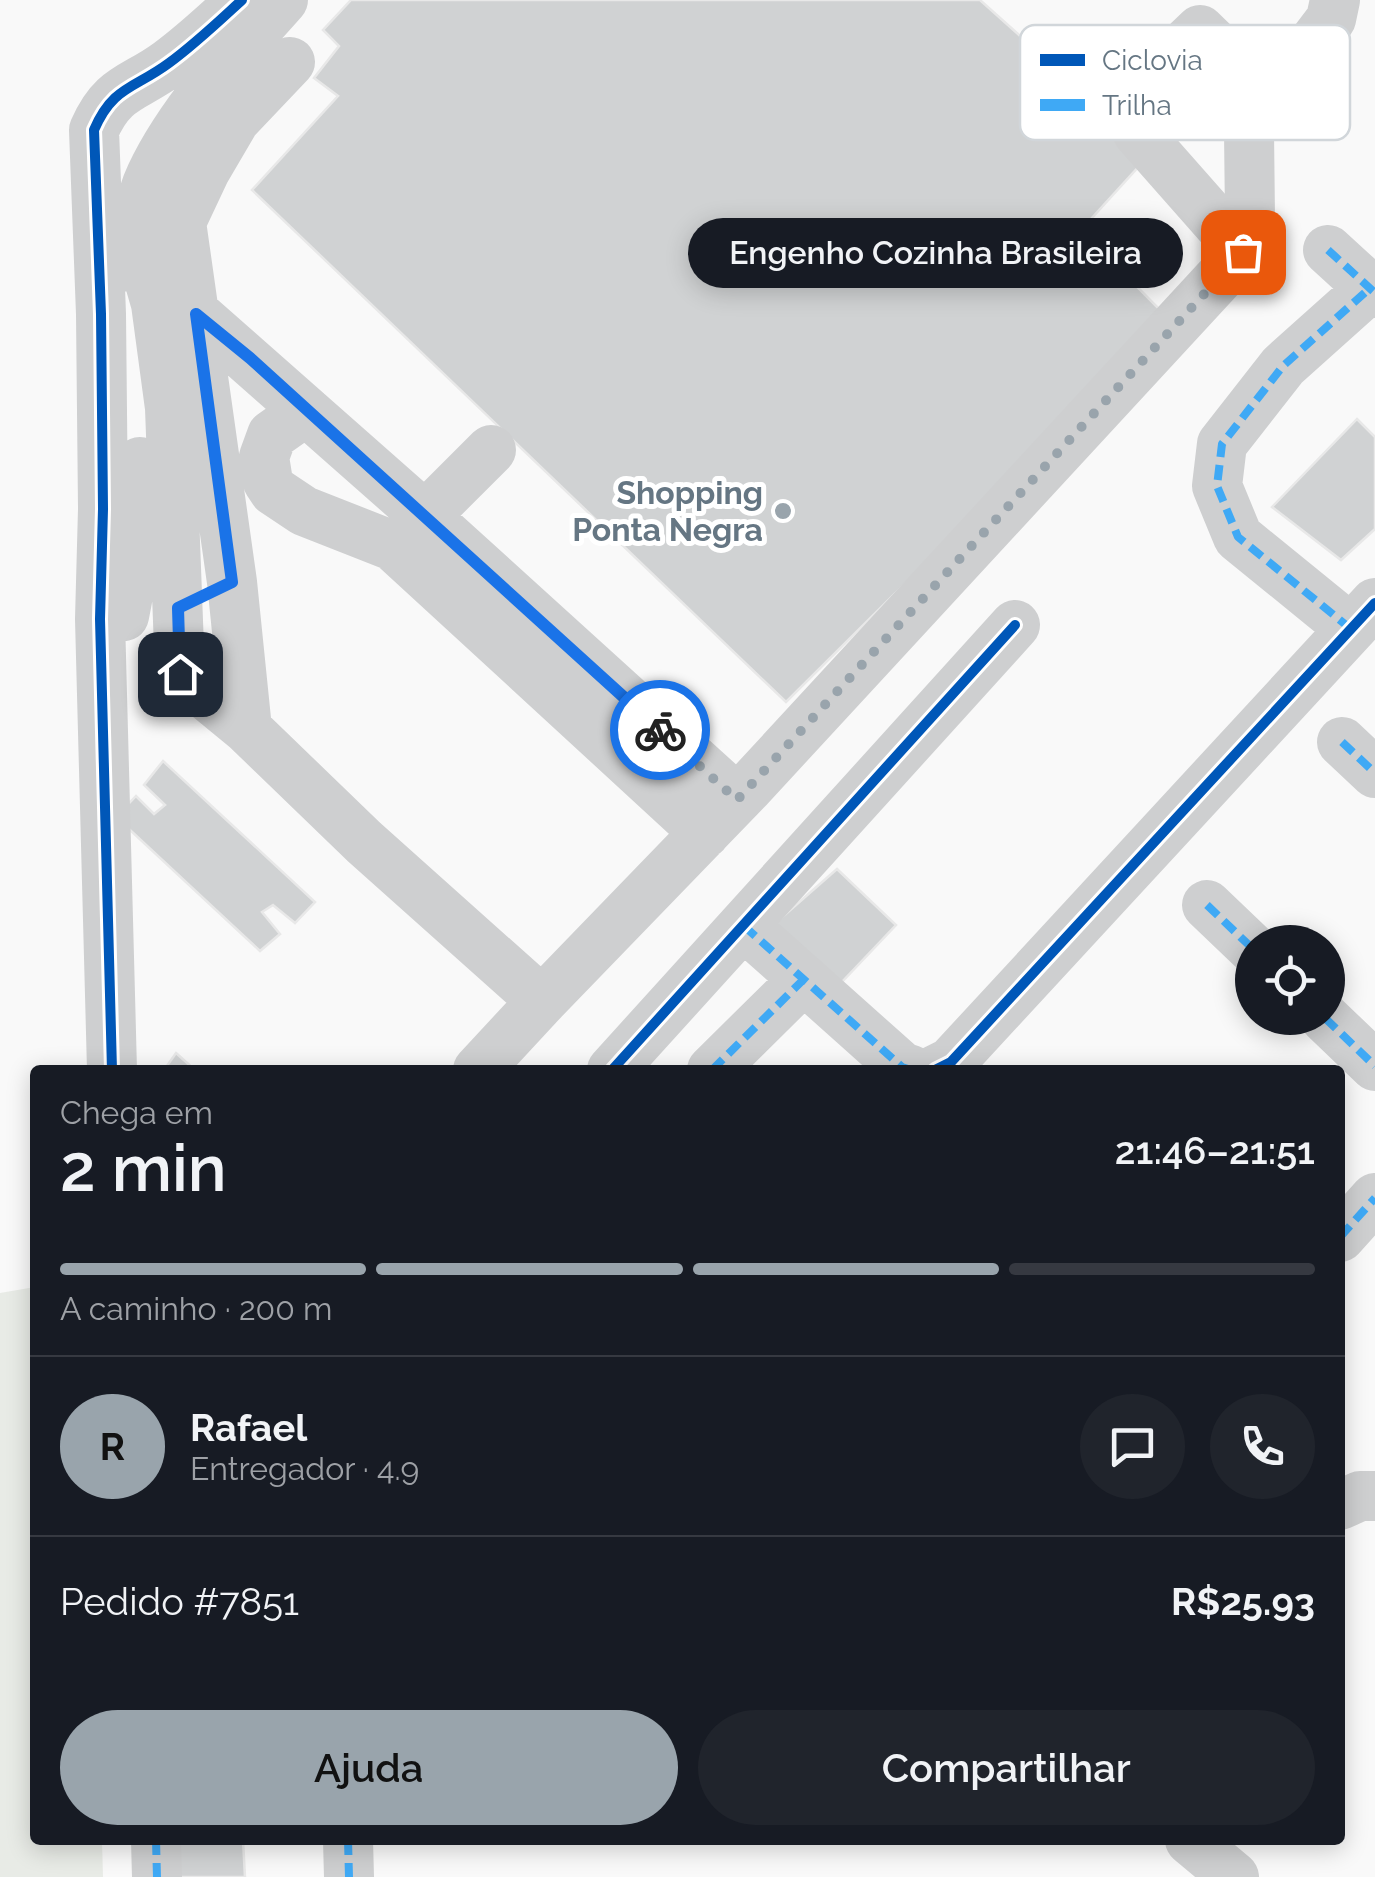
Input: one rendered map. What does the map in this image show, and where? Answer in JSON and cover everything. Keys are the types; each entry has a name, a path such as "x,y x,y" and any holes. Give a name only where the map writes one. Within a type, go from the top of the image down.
{"street":[{"path":"112,1065 100,619 101,314 94,130 104,106 121,90 197,41 242,0"},
{"path":"104,666 124,615 141,528 132,270 149,178 184,119 283,0"},
{"path":"1326,25 1335,0"},
{"path":"247,729 232,582 182,222 204,171 235,120 290,62"},
{"path":"142,80 184,119"},
{"path":"1144,140 1243,252"},
{"path":"483,1065 721,816 1243,252 1250,218 1249,140"},
{"path":"94,167 149,178"},
{"path":"136,234 156,304 170,408 180,674 247,729 364,842 542,1001"},
{"path":"945,1065 1363,616 1238,537 1217,486 1222,444 1283,366 1372,290 1328,250"},
{"path":"196,314 426,516 721,816"},
{"path":"306,411 272,435 264,457 268,482 274,491 304,511 392,546 721,816"},
{"path":"426,516 491,450"},
{"path":"178,608 232,582"},
{"path":"617,1065 1015,625"},
{"path":"1207,905 1235,932"},
{"path":"744,926 900,1065"},
{"path":"717,1065 804,979"},
{"path":"1343,1035 1375,1066"},
{"path":"1345,1231 1375,1198"},
{"path":"1345,1503 1360,1496 1375,1496"},
{"path":"156,1845 157,1877"},
{"path":"348,1845 349,1877"},
{"path":"1196,1845 1234,1877"}],"shaded area":[{"path":"30,1288 30,1845 102,1845 103,1877 0,1877 0,1293"}],"building":[{"name":"Shopping Ponta Negra","path":"351,0 980,0 1020,36 1020,140 1136,140 1151,153 1081,230 1170,320 786,702 252,190 338,96 314,78 339,46 323,30"},
{"path":"1357,419 1375,437 1375,529 1341,560 1272,507"},
{"path":"163,761 315,902 295,923 273,905 262,912 280,934 260,951 116,817 136,796 154,814 165,805 144,785"},
{"path":"837,869 896,925 839,985 772,926"},
{"path":"176,1053 189,1065 168,1065"},
{"path":"176,1845 243,1845 245,1877 176,1877"}],"marked path":[{"path":"1328,250 1375,293"},
{"path":"1351,629 1238,537 1217,486 1222,444 1283,366 1370,288"},
{"path":"1342,742 1375,773"},
{"path":"1207,905 1235,932"},
{"path":"744,926 900,1065"},
{"path":"717,1065 804,979"},
{"path":"1343,1035 1375,1066"},
{"path":"1345,1231 1375,1198"},
{"path":"156,1845 157,1877"},
{"path":"348,1845 349,1877"}],"cycle path":[{"path":"112,1065 100,619 101,314 94,130 117,96 179,56 242,0"},
{"path":"945,1065 1375,603"},
{"path":"617,1065 1015,625"}],"way so far":[{"path":"660,730 737,800 1243,252"}],"place":[{"name":"Engenho Cozinha Brasileira","path":"1243,252"},
{"name":"Shopping Ponta Negra","path":"783,511"}],"route":[{"path":"180,674 178,608 232,582 216,486 196,314 250,358 660,730"}]}
